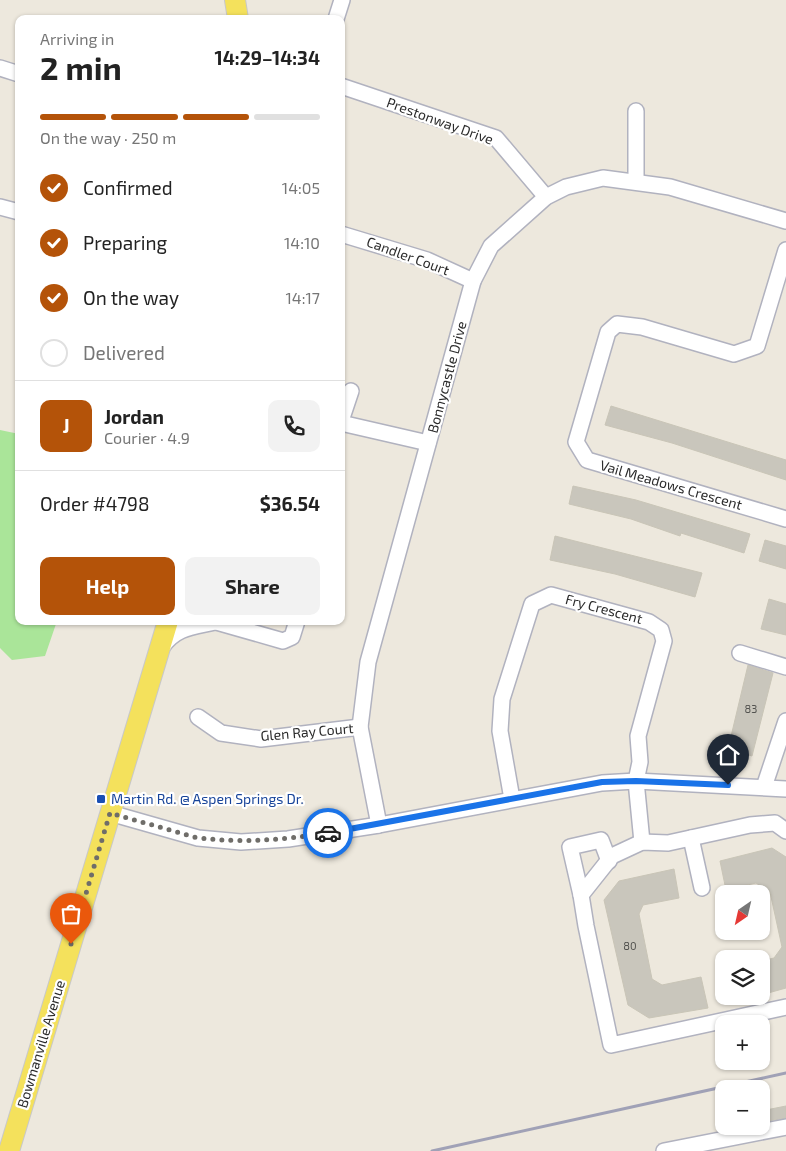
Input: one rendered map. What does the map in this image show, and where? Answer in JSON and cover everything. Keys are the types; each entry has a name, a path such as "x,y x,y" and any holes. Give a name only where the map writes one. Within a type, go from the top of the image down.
{"main road":[{"path":"235,0 237,15"},
{"name":"Bowmanville Avenue","path":"9,1151 167,625"}],"street":[{"path":"337,15 342,0"},
{"path":"0,68 15,73"},
{"name":"Prestonway Drive","path":"345,87 496,138 546,198"},
{"path":"636,111 636,181"},
{"name":"Bonnycastle Drive","path":"379,825 360,727 368,662 474,281 491,246 546,198 566,186 603,178 670,187 786,221"},
{"path":"0,207 15,211"},
{"name":"Candler Court","path":"345,235 427,260 474,281"},
{"name":"Vail Meadows Crescent","path":"786,250 756,346 734,354 642,327 618,324 608,332 576,442 587,460 786,519"},
{"path":"345,410 351,391"},
{"path":"345,423 428,443"},
{"name":"Fry Crescent","path":"512,799 500,731 502,699 532,604 551,595 649,622 656,625 664,635 662,649 640,722 638,736 640,762 636,781"},
{"path":"159,653 170,638 182,629 202,625"},
{"path":"227,625 282,642 292,637 296,625"},
{"path":"740,652 786,667"},
{"name":"Glen Ray Court","path":"198,717 221,733 261,739 360,727"},
{"path":"764,787 786,721"},
{"path":"110,813 198,838 241,842 288,839 379,825 602,782 636,781 786,789"},
{"path":"636,781 642,842"},
{"path":"581,895 612,856 642,842 668,842 775,823 786,831"},
{"path":"692,838 702,888"},
{"path":"608,860 601,840 570,847 611,1045 786,1007"},
{"path":"664,1151 786,1127"}],"green space":[{"path":"0,430 15,433 15,625 56,625 45,656 12,660 0,648"}],"building":[{"path":"611,406 786,460 786,480 672,443 605,425"},
{"path":"573,486 636,500 750,534 744,553 681,533 680,536 631,519 569,504"},
{"path":"555,536 702,573 695,597 615,574 550,560"},
{"path":"765,540 786,546 786,569 759,561"},
{"path":"769,599 786,604 786,635 761,629"},
{"path":"748,665 773,673 752,756 728,749"},
{"path":"772,848 786,857 786,988 770,992 770,959 774,958 782,947 770,885 759,885 756,883 725,885 720,861"},
{"path":"674,869 679,898 643,905 639,914 652,979 662,985 701,977 708,1008 649,1018 628,1005 604,900 619,881"},
{"path":"786,1106 786,1118 770,1121 770,1109"}],"railway":[{"path":"432,1151 786,1073"}],"way so far":[{"path":"71,944 110,813 198,838 212,840 241,842 288,839 328,833"}],"place":[{"name":"Martin Rd. @ Aspen Springs Dr.","path":"101,799"}],"route":[{"path":"328,833 602,782 636,781 728,785"}]}
